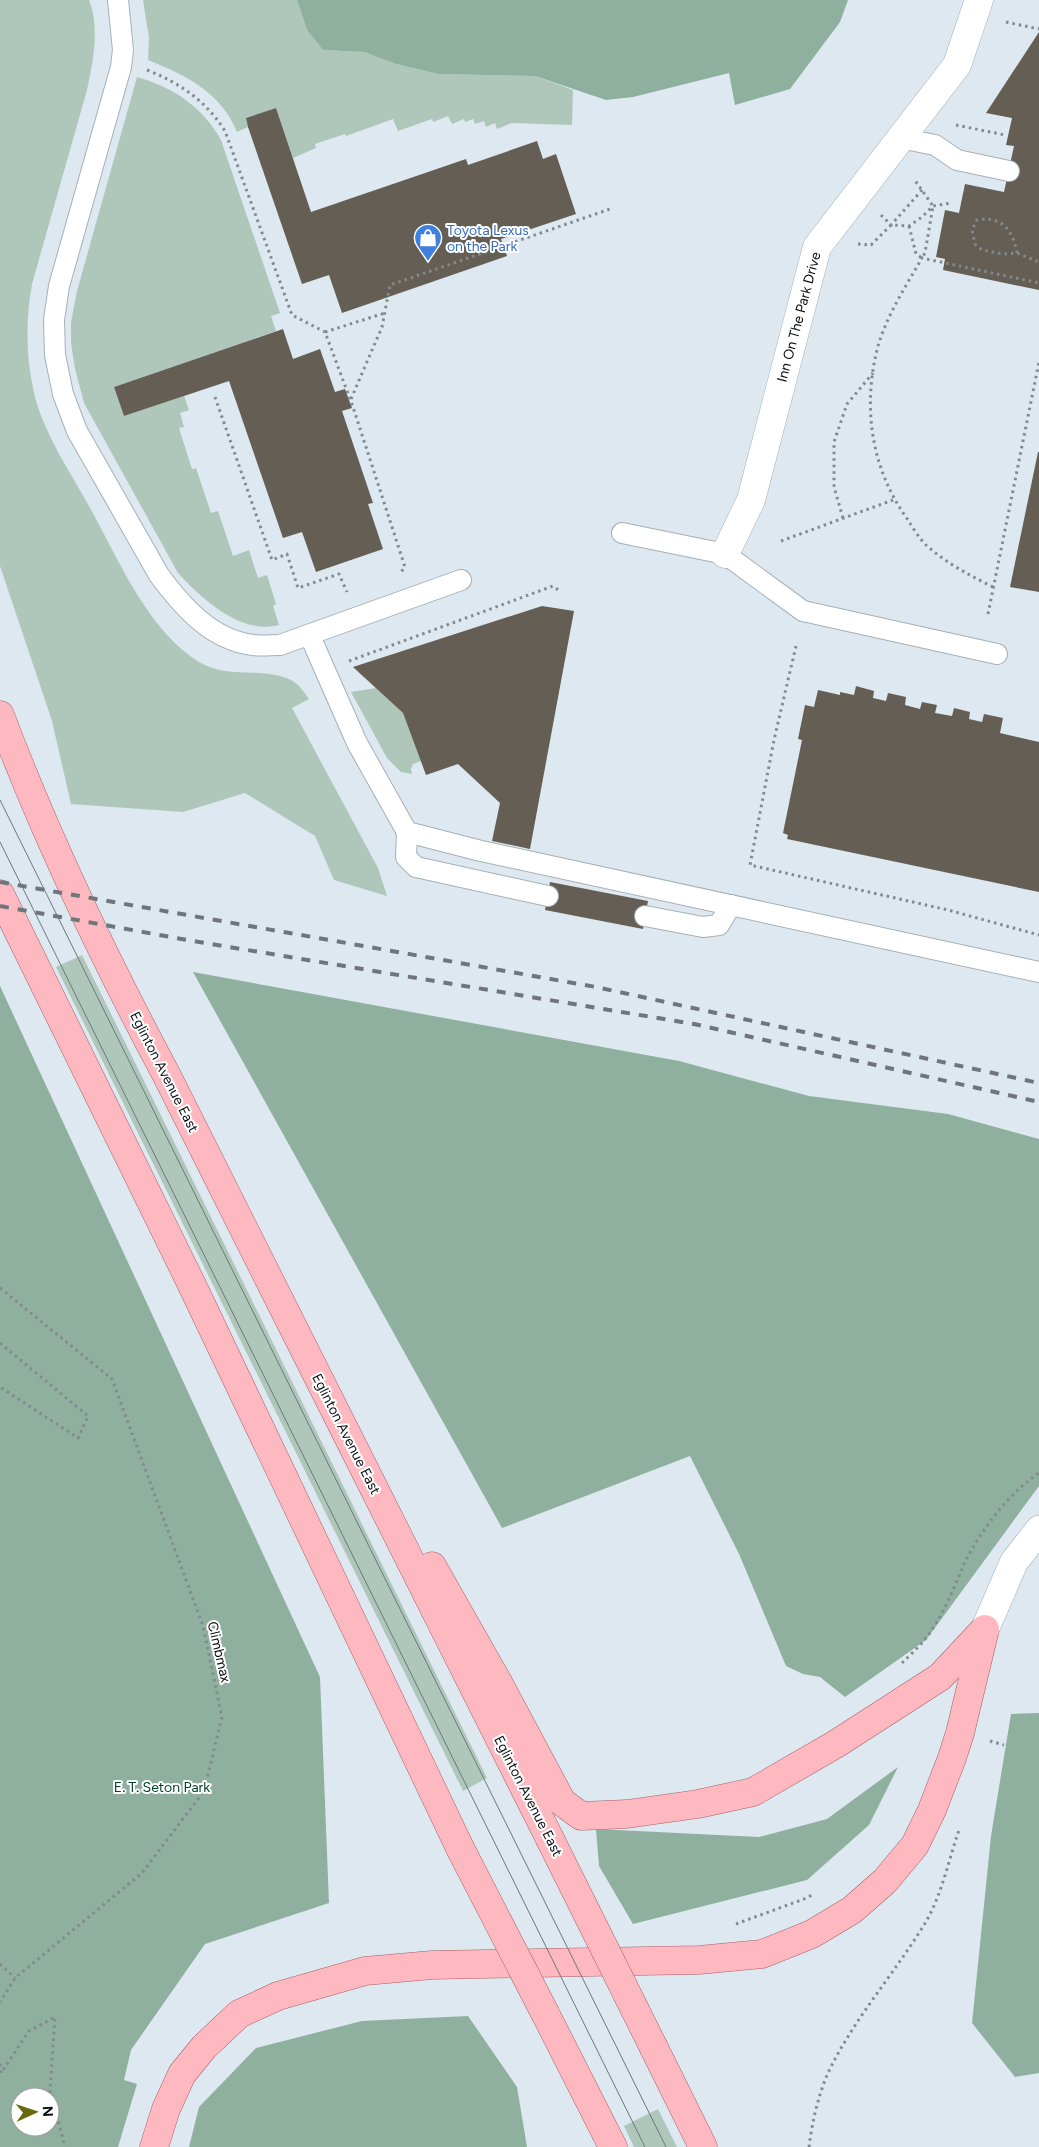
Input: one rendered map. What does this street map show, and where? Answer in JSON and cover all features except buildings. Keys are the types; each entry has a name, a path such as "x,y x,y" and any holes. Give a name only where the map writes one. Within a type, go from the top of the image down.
{"main road":[{"name":"Eglinton Avenue East","path":"0,715 52,847 119,985 171,1084 703,2147"},
{"path":"0,894 192,1283 460,1848 612,2147"},
{"path":"352,1445 433,1567 499,1684 562,1802 581,1816 627,1814 690,1806 753,1792 836,1744 940,1678 985,1629"},
{"path":"154,2147 166,2109 182,2074 204,2047 239,2014 278,1996 365,1971 432,1965 698,1960 762,1954 812,1934 852,1910 885,1881 915,1846 932,1810 960,1733 985,1629"}],"street":[{"name":"Inn On The Park Drive","path":"725,554 751,500 817,247 957,65 978,0"},
{"path":"985,1629 1014,1562 1039,1530"}],"lane":[{"path":"118,0 122,50 121,67 59,286 54,320 55,355 63,394 77,431 159,575 193,615 219,634 252,645 280,646 461,580"},
{"path":"900,138 935,146 957,160 1009,171"},
{"path":"622,533 725,554 803,611 998,654"},
{"path":"310,636 357,743 407,832 406,857 416,867 548,896"},
{"path":"407,832 481,851 1039,972"},
{"path":"646,916 702,927 719,925 731,905"}],"path":[{"path":"1006,22 1039,29"},
{"path":"153,72 191,93 214,112 225,131 292,315 325,332 351,400 405,566 399,576"},
{"path":"955,124 1005,135"},
{"path":"914,179 933,206 925,253 893,308 878,346 870,392 872,443 893,500 925,544 958,570 993,587"},
{"path":"855,244 871,245 922,190"},
{"path":"881,215 891,224 909,226 933,206 951,203"},
{"path":"351,400 382,327 390,285 613,208"},
{"path":"1017,252 1015,240 1003,223 989,218 978,220 972,230 975,244 982,250 1003,254 1017,252 1039,262"},
{"path":"909,226 916,254 922,258 1039,283"},
{"path":"325,332 385,313"},
{"path":"988,614 1039,362"},
{"path":"843,518 834,487 834,442 847,404 873,373"},
{"path":"215,397 272,560 287,554 298,588 339,574 346,593 355,590"},
{"path":"781,541 893,500"},
{"path":"349,661 552,586 561,592"},
{"path":"796,646 774,740 750,866 948,910 1039,935"},
{"name":"Climbmax","path":"0,1288 112,1379 204,1626 222,1717 204,1791 142,1873 15,1978 0,2002"},
{"path":"0,1343 88,1416 78,1438 0,1387"},
{"path":"897,1667 926,1638 949,1599 967,1559 989,1523 1028,1480 1039,1473"},
{"path":"986,1747 988,1741"},
{"path":"809,2147 815,2116 827,2075 848,2036 910,1948 928,1917 961,1825"},
{"path":"0,1964 15,1978"},
{"path":"0,2064 2,2073 30,2031 55,2017 50,2091 65,2147"}],"green space":[{"path":"0,0 89,0 94,22 93,57 87,90 32,284 28,314 30,372 36,401 46,428 146,609 176,644 205,665 230,672 266,674 291,680 299,686 309,699 292,708 378,868 387,896 334,880 315,836 245,793 183,812 71,804 52,721 0,566"},
{"path":"143,0 297,0 307,30 323,50 364,52 396,64 438,74 535,76 573,90 572,125 512,123 497,129 495,123 486,127 484,121 475,124 473,119 465,122 464,119 452,124 448,116 433,122 432,119 398,131 393,119 346,136 345,134 315,144 316,148 293,158 276,108 246,118 248,127 237,132 222,106 212,96 188,79 148,60 149,38"},
{"path":"297,0 848,0 840,22 790,89 735,105 729,73 633,97 606,100 535,76 438,74 396,64 364,52 323,50 307,30"},
{"path":"137,77 163,86 186,100 214,128 221,140 280,313 271,316 276,331 114,387 124,416 184,396 189,410 180,413 184,427 179,428 192,469 196,468 211,513 218,511 233,556 249,550 258,578 267,575 276,604 273,606 279,625 265,627 237,620 210,604 178,573 84,403 75,369 71,343 71,322 77,291"},
{"path":"376,688 403,713 421,761 413,764 412,774 401,772 387,758 351,692"},
{"path":"82,955 487,1778 463,1791 56,967"},
{"path":"193,972 679,1061 809,1096 948,1114 1039,1139 1039,1486 926,1640 845,1697 820,1677 803,1674 786,1666 739,1554 690,1456 502,1528"},
{"name":"E. T. Seton Park","path":"0,986 320,1677 329,1903 205,1944 131,2050 124,2080 137,2084 118,2147 0,2147"},
{"path":"1039,1713 1039,2073 1015,2077 972,2023 991,1836 1011,1714"},
{"path":"898,1767 869,1825 807,1880 633,1924 599,1866 596,1829 759,1837 827,1819"},
{"path":"468,2016 517,2087 527,2147 189,2147 199,2107 256,2048 362,2021"},
{"path":"658,2109 677,2147 634,2147 624,2126"}],"tram line":[{"path":"0,800 666,2147"},
{"path":"0,842 645,2147"}],"railway":[{"path":"0,882 596,987 1039,1083"},
{"path":"0,906 187,940 694,1024 1039,1102"}],"place":[{"name":"Toyota Lexus on the Park","path":"428,262"}]}
